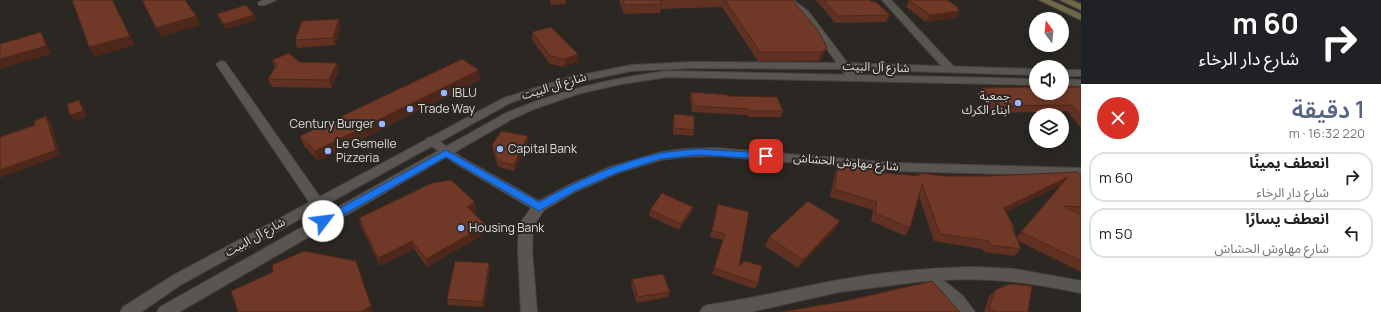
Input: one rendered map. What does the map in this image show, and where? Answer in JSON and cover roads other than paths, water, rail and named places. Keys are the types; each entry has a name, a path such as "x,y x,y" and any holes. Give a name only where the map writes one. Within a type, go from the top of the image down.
{"main road":[{"path":"1043,0 1081,17"},
{"path":"1064,0 1081,7"}],"street":[{"path":"262,3 272,0"},
{"path":"787,0 804,13 854,79"},
{"path":"886,0 950,69"},
{"path":"221,64 316,203"},
{"name":"شارع آل البيت","path":"128,312 177,280 431,141 515,98 551,85 611,71 650,66 844,66 1029,72"},
{"path":"1069,73 1081,73"},
{"name":"شارع آل البيت","path":"165,312 446,153 494,124 523,110 559,96 598,85 668,74 1029,82"},
{"path":"1069,82 1081,83"},
{"path":"431,141 446,153 539,207"},
{"name":"شارع مهاوش الحشاش","path":"529,312 525,250 526,225 539,207 573,188 621,168 661,156 698,152 741,153 894,167 1081,172"},
{"path":"708,312 738,310 840,286 926,274 992,273 1037,278 1081,287"},
{"path":"926,274 953,296 967,312"}],"place":[{"name":"IBLU","path":"444,93"},
{"name":"جمعية ابناء الكرك","path":"1018,103"},
{"name":"Trade Way","path":"410,109"},
{"name":"Century Burger","path":"382,124"},
{"name":"Capital Bank","path":"500,149"},
{"name":"Le Gemelle Pizzeria","path":"328,151"},
{"name":"Housing Bank","path":"461,228"}]}
